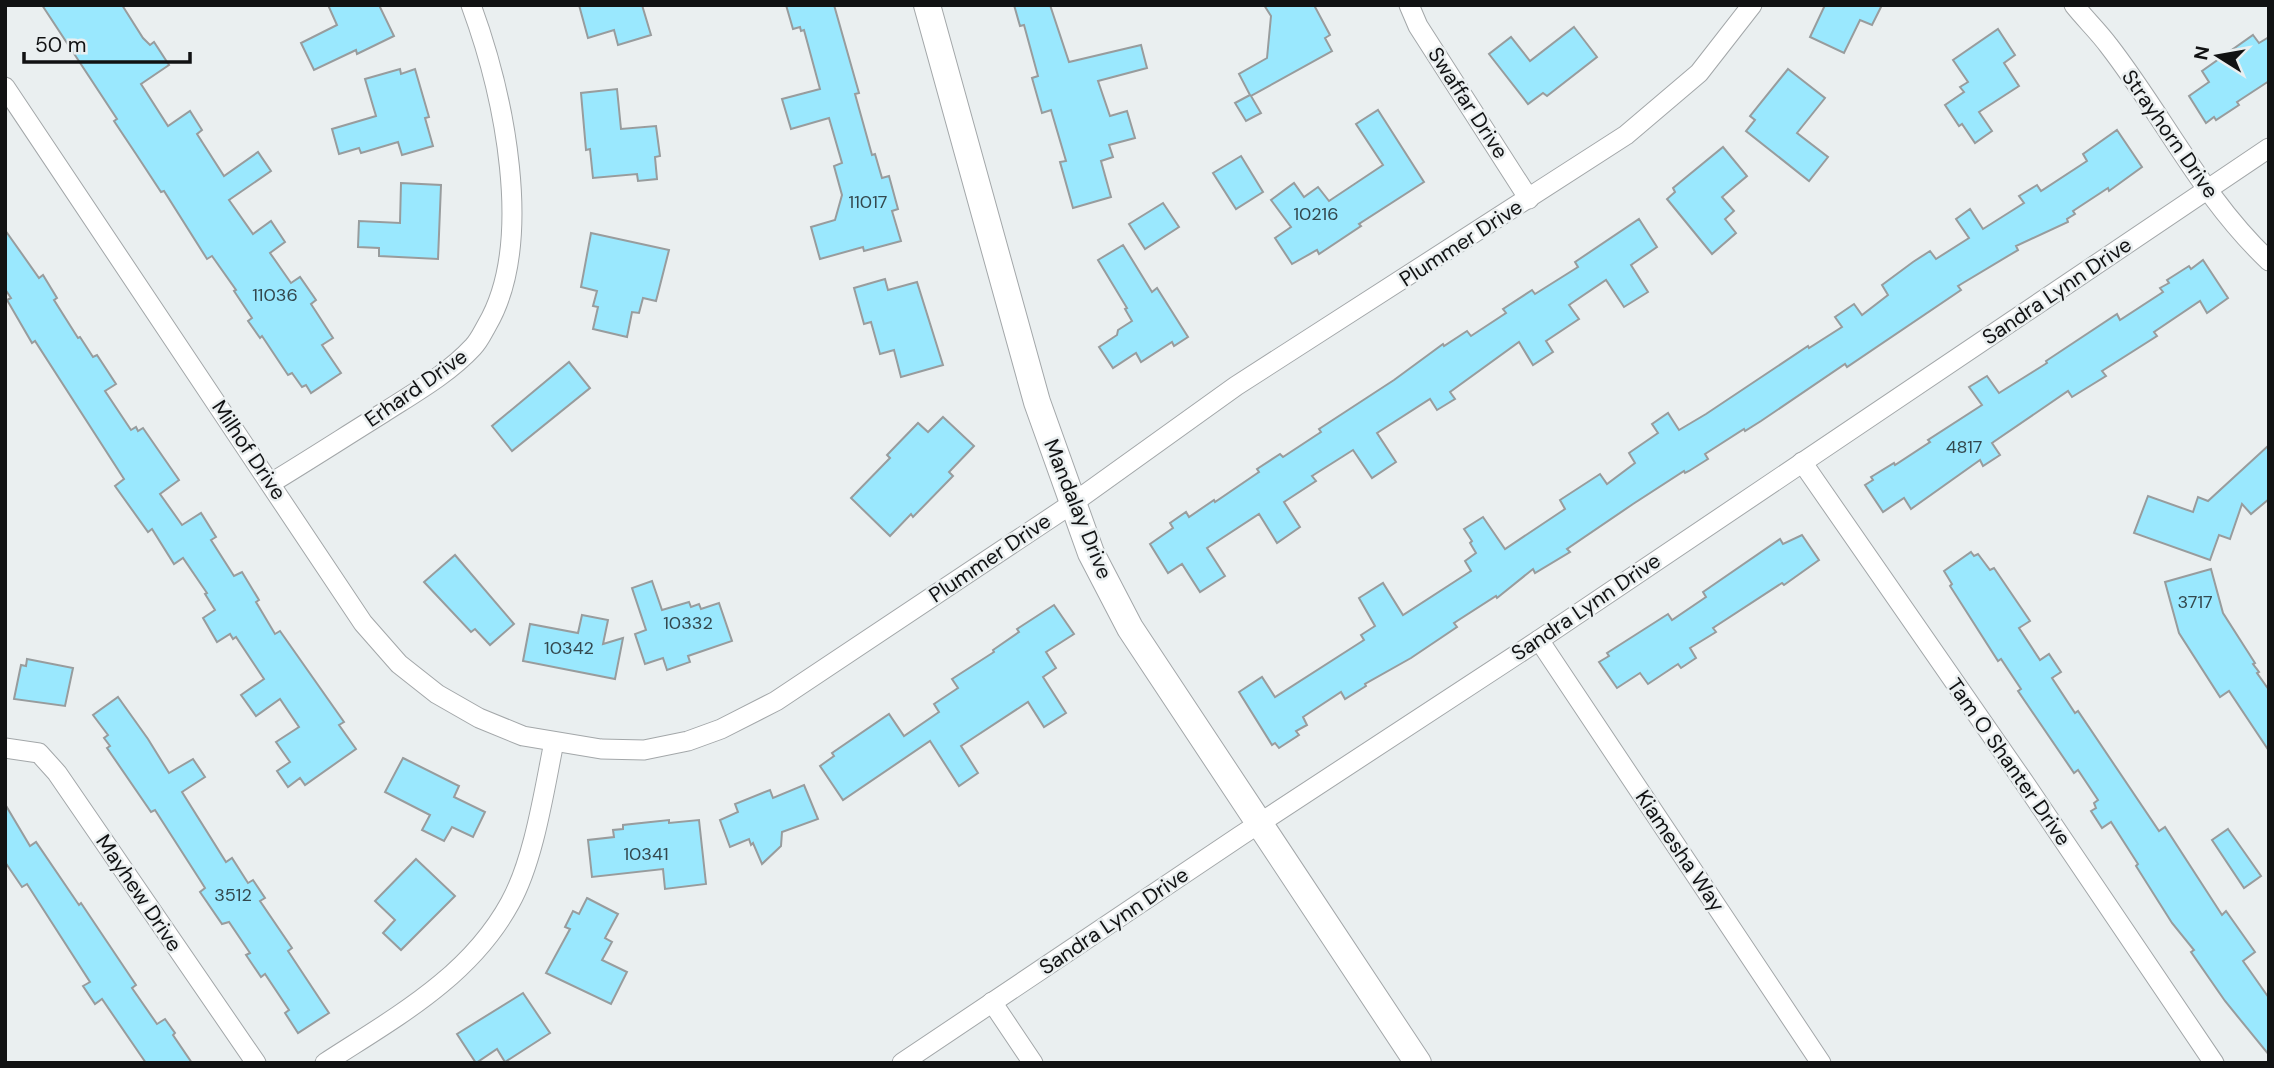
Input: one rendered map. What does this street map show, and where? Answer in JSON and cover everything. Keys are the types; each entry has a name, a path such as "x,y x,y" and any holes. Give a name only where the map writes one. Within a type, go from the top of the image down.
{"street":[{"name":"Erhard Drive","path":"271,483 425,386 475,346 497,309 506,277 512,229 510,173 499,99 484,40 471,5"},
{"name":"Mandalay Drive","path":"926,5 1037,402 1091,553 1130,628 1418,1063"},
{"name":"Swaffar Drive","path":"1409,5 1418,26 1529,199"},
{"name":"Plummer Drive","path":"554,742 601,749 644,750 688,741 721,729 776,701 1073,503 1236,386 1626,135 1699,73 1752,5"},
{"name":"Strayhorn Drive","path":"2074,5 2109,45 2207,190 2244,238 2269,261"},
{"name":"Milhof Drive","path":"5,87 363,623 400,664 437,694 479,718 523,736 554,742"},
{"name":"Sandra Lynn Drive","path":"902,1063 1259,823 1539,640 2269,148"},
{"name":"Tam O Shanter Drive","path":"1801,462 2018,774 2214,1063"},
{"name":"Kiamesha Way","path":"1539,640 1821,1063"},
{"path":"325,1063 448,980 482,946 511,901 530,850 554,742"},
{"name":"Mayhew Drive","path":"5,748 38,753 57,773 256,1063"},
{"path":"992,1002 1033,1063"}],"building":[{"path":"42,5 122,5 143,38 150,45 154,42 169,65 141,84 168,126 190,111 202,130 197,134 224,176 258,152 271,171 229,200 253,234 271,221 285,242 270,253 291,283 300,277 316,300 311,304 333,338 322,345 341,373 311,393 306,385 302,387 292,373 288,375 262,336 260,338 248,321 252,318 234,291 236,290 212,256 207,259 164,191 161,192"},
{"path":"328,5 379,5 394,36 314,70 301,43 337,25"},
{"path":"579,5 642,5 651,35 618,45 614,30 588,38"},
{"path":"786,5 834,5 859,93 855,94 872,155 875,154 882,178 889,176 898,209 892,211 901,241 864,251 863,247 820,259 811,227 835,220 842,195 834,166 842,163 829,118 791,129 782,99 820,89 804,30 801,31 800,27 793,29"},
{"path":"1014,5 1050,5 1069,62 1141,45 1147,68 1098,81 1110,116 1127,111 1135,138 1109,145 1113,157 1101,161 1111,197 1073,208 1060,162 1066,161 1051,110 1042,113 1032,78 1038,76 1024,25 1020,26"},
{"path":"1264,5 1314,5 1330,35 1325,38 1332,51 1251,96 1261,113 1246,121 1235,103 1250,95 1239,74 1267,58 1271,16"},
{"path":"1825,5 1882,5 1872,25 1860,20 1844,53 1810,37"},
{"path":"1574,27 1597,57 1547,96 1543,93 1528,104 1489,54 1511,37 1530,61"},
{"path":"1998,29 2015,55 2004,63 2019,86 1979,112 1992,131 1975,143 1945,105 1964,92 1960,87 1968,82 1953,60"},
{"path":"2253,35 2259,43 2269,37 2269,81 2237,102 2239,105 2216,120 2214,117 2206,123 2189,96 2209,82 2202,71"},
{"path":"400,69 401,74 415,69 429,117 425,118 433,146 402,155 398,142 361,153 359,148 339,154 332,129 376,116 365,79"},
{"path":"1788,69 1825,98 1797,133 1828,157 1809,181 1746,131 1755,120 1750,116"},
{"path":"617,89 621,129 656,126 660,156 655,157 657,179 638,181 637,174 593,178 590,149 586,150 581,93"},
{"path":"1378,110 1424,182 1359,224 1361,226 1319,254 1317,250 1292,264 1275,238 1291,227 1271,200 1294,183 1304,197 1318,187 1329,201 1383,165 1356,124"},
{"path":"2117,130 2142,167 2109,191 2108,188 2073,211 2075,214 2067,219 2068,222 2016,246 2018,250 1958,286 1961,290 1847,367 1845,364 1761,421 1705,454 1708,459 1633,504 1567,549 1570,552 1535,573 1533,569 1497,598 1496,596 1454,623 1457,627 1411,658 1365,684 1366,686 1345,699 1341,692 1303,717 1307,725 1296,731 1299,735 1279,748 1275,743 1272,745 1239,692 1262,677 1275,697 1364,640 1361,635 1375,626 1359,598 1383,583 1403,615 1471,571 1465,561 1476,553 1464,529 1483,517 1505,549 1565,509 1560,500 1600,474 1607,484 1635,463 1629,453 1658,433 1652,424 1668,413 1679,430 1706,414 1808,346 1809,348 1842,327 1835,317 1854,304 1862,315 1888,295 1882,285 1913,262 1930,251 1936,259 1969,238 1956,219 1970,209 1983,229 2024,203 2019,196 2037,185 2041,191 2087,161 2083,154"},
{"path":"1723,147 1747,176 1722,197 1734,211 1725,219 1736,233 1712,254 1667,199 1675,192 1673,188"},
{"path":"1241,156 1263,192 1236,209 1213,173"},
{"path":"401,183 441,185 438,259 379,256 379,248 358,247 359,221 400,223"},
{"path":"1163,203 1179,227 1145,249 1129,224"},
{"path":"1639,219 1657,247 1631,265 1648,292 1624,307 1606,280 1569,305 1579,319 1546,341 1553,352 1533,365 1519,342 1450,392 1455,399 1437,410 1430,399 1377,433 1396,462 1372,478 1353,450 1312,476 1316,481 1284,502 1300,527 1277,543 1259,514 1207,548 1225,576 1200,592 1182,564 1168,573 1150,544 1173,528 1170,523 1186,512 1189,517 1214,500 1215,502 1259,472 1257,469 1280,454 1283,457 1321,432 1319,429 1443,344 1444,346 1467,331 1471,336 1506,313 1503,309 1532,290 1535,294 1578,267 1575,262"},
{"path":"5,230 39,278 43,275 57,298 54,300 78,338 80,337 93,357 97,355 116,384 105,391 131,430 136,427 138,431 143,428 179,480 160,494 182,525 201,513 216,537 211,540 234,576 242,572 275,634 280,631 344,722 339,725 356,749 305,785 300,778 288,787 277,771 290,762 276,742 299,727 280,699 256,716 241,695 264,679 236,637 233,639 230,634 217,642 203,618 215,610 205,594 207,593 183,558 174,564 152,529 148,532 115,486 124,479 35,341 32,343 7,300 11,298 5,289"},
{"path":"591,233 669,250 656,301 643,298 639,313 632,312 627,337 593,329 598,307 593,306 597,291 581,287"},
{"path":"1123,245 1152,292 1157,288 1188,337 1174,346 1172,342 1141,362 1136,353 1113,368 1099,347 1132,321 1098,260"},
{"path":"2203,260 2228,298 2207,313 2200,301 2154,332 2157,336 2102,371 2106,376 2072,397 2068,391 1992,443 2000,455 1983,466 1980,460 1911,509 1904,498 1883,512 1865,485 1873,480 1871,477 1894,463 1895,465 1982,405 1969,387 1987,376 1999,393 2117,314 2120,320 2163,292 2160,288 2169,283 2167,280"},
{"path":"885,279 888,290 917,282 943,365 901,377 894,350 880,354 871,322 864,324 854,288"},
{"path":"569,362 590,388 512,451 492,426"},
{"path":"943,417 974,446 949,472 953,476 913,517 911,514 890,536 851,498 890,458 887,455 918,423 928,432"},
{"path":"2269,445 2269,499 2251,514 2242,504 2230,539 2219,535 2210,560 2134,533 2148,496 2193,512 2198,497 2208,501"},
{"path":"1802,535 1819,560 1784,585 1782,583 1713,628 1716,632 1690,648 1696,658 1681,668 1678,664 1648,684 1640,673 1617,688 1599,662 1609,656 1607,653 1668,614 1672,620 1706,597 1703,592 1780,539 1783,544"},
{"path":"1971,552 1974,556 1978,554 1990,570 1994,568 2030,621 2019,628 2040,660 2049,654 2061,672 2052,678 2075,713 2078,711 2159,831 2165,827 2222,915 2226,911 2255,952 2243,961 2269,998 2269,1055 2225,1001 2191,952 2194,950 2172,923 2111,822 2102,828 2091,811 2096,808 2094,803 2098,800 2078,770 2074,773 2018,691 2021,689 2001,659 1998,661 1950,586 1952,584 1944,571"},
{"path":"455,555 514,624 490,645 475,629 471,632 424,582"},
{"path":"2211,569 2223,613 2269,690 2269,751 2229,691 2220,697 2179,633 2165,582"},
{"path":"652,581 662,610 689,602 691,607 699,604 701,609 719,603 732,641 688,656 690,662 667,670 663,658 645,664 635,634 646,630 632,588"},
{"path":"1054,605 1074,634 1046,652 1056,668 1043,677 1066,713 1044,727 1028,702 961,746 978,773 959,786 930,741 843,800 820,766 834,756 832,753 889,714 904,736 939,712 934,704 958,688 952,679 994,652 993,650 1019,632 1017,629"},
{"path":"582,615 608,620 603,644 623,638 615,679 523,661 530,624 578,633"},
{"path":"27,659 73,668 65,706 14,699 21,665 26,666"},
{"path":"118,697 169,773 193,759 205,777 182,792 226,862 232,858 248,883 253,880 265,898 260,901 292,948 288,951 329,1013 298,1033 285,1013 289,1010 265,974 261,977 246,955 250,953 229,922 222,924 200,892 205,888 155,810 151,812 107,748 110,746 104,738 108,735 93,715"},
{"path":"403,758 459,786 454,797 485,812 473,837 452,827 444,841 422,830 430,815 385,792"},
{"path":"804,785 818,819 782,832 781,846 762,864 749,839 730,847 720,820 738,812 735,804 770,790 773,798"},
{"path":"5,804 30,846 36,842 79,905 81,903 136,985 132,988 157,1024 165,1019 192,1063 146,1063 102,999 95,1004 83,986 90,982 27,884 22,887 5,862"},
{"path":"669,820 669,823 699,820 706,884 665,889 663,869 592,877 588,840 614,837 613,830 623,829 623,825"},
{"path":"2228,829 2261,876 2244,888 2212,840"},
{"path":"416,859 455,896 401,950 383,933 395,920 375,901"},
{"path":"587,898 618,914 605,938 612,942 602,960 627,972 611,1004 546,973 570,929 565,927 573,911 579,914"},
{"path":"523,993 550,1033 505,1062 497,1049 476,1063 457,1034"}]}
